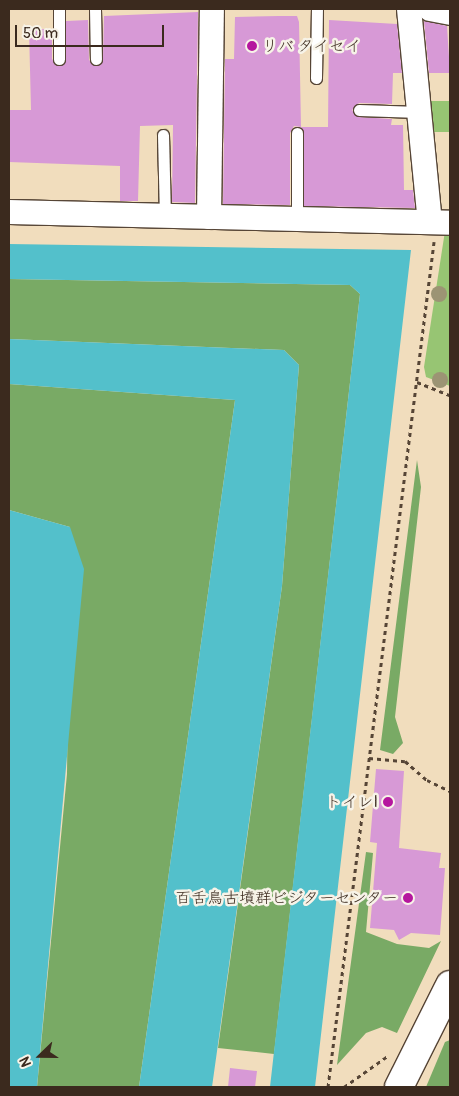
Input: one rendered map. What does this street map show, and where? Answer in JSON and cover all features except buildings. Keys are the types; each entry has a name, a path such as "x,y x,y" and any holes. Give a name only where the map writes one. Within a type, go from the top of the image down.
{"main road":[{"path":"399,1087 450,985"}],"street":[{"path":"209,217 212,9"},
{"path":"9,212 439,223 419,112 409,9"},
{"path":"430,9 450,13"}],"lane":[{"path":"59,9 59,59"},
{"path":"95,9 96,59"},
{"path":"316,9 316,78"},
{"path":"359,110 419,112"},
{"path":"297,133 297,219"},
{"path":"163,135 165,216"}],"path":[{"path":"328,1087 417,382 439,223"},
{"path":"417,382 450,394"},
{"path":"369,758 405,761 427,780 450,791"},
{"path":"344,1087 395,1050"}],"green space":[{"path":"423,101 450,101 450,132 427,132"},
{"path":"445,231 450,231 450,386 426,377 424,367"},
{"path":"9,279 350,285 360,294 274,1054 218,1048 282,586 299,365 284,350 9,339"},
{"path":"9,384 235,400 139,1087 37,1087 67,774 70,527 9,510"},
{"path":"417,460 421,487 395,717 403,743 393,754 380,750"},
{"path":"366,852 373,853 366,932 397,944 429,948 441,941 397,1033 382,1027 366,1033 337,1065"},
{"path":"450,1040 450,1087 426,1087 445,1042"}],"water":[{"path":"9,244 411,250 315,1087 270,1087 360,294 350,285 9,279"},
{"path":"9,339 284,350 299,365 282,586 212,1087 139,1087 235,400 9,384"},
{"path":"9,510 70,527 84,569 37,1087 9,1087"}],"place":[{"name":"リバ タイセイ","path":"252,46"},
{"name":"トイレI","path":"388,802"},
{"name":"百舌鳥古墳群ビジターセンター","path":"408,898"}]}
